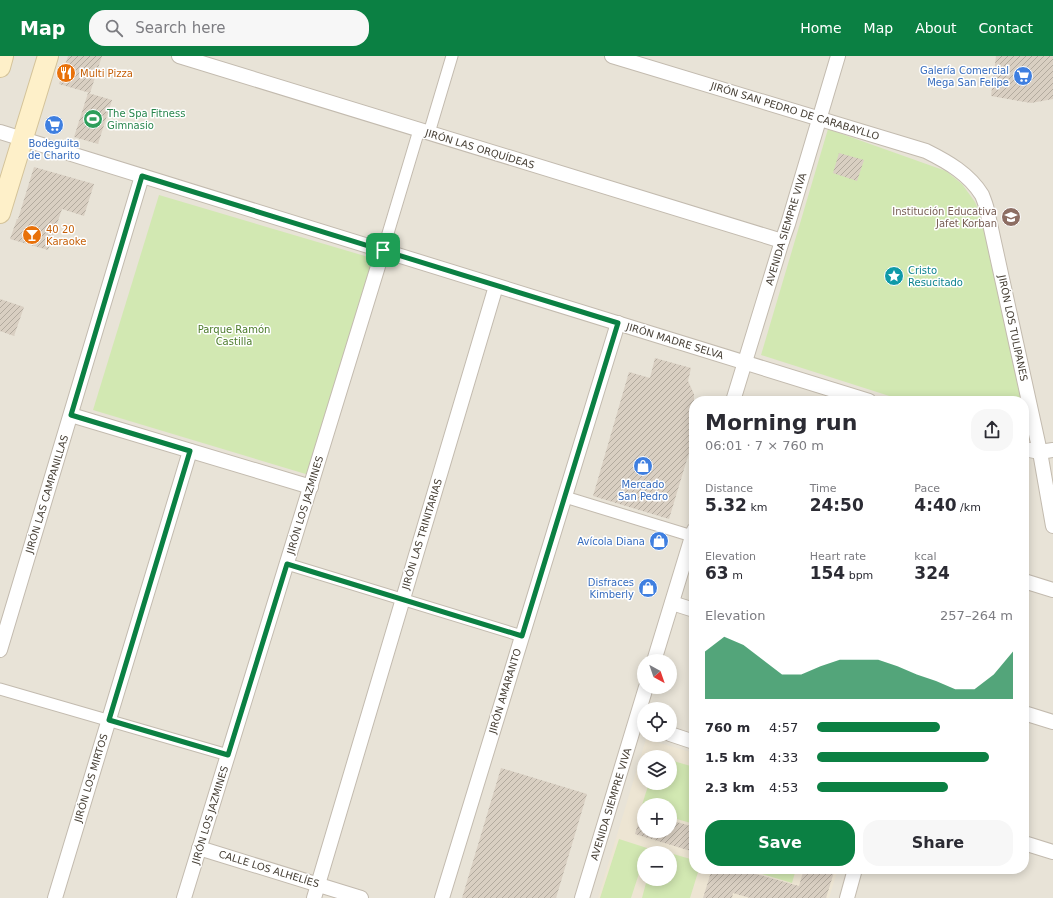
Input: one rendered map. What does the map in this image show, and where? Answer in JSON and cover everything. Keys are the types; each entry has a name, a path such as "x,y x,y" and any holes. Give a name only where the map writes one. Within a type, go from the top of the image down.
{"main road":[{"path":"0,67 3,56"},
{"path":"0,213 48,56"}],"street":[{"name":"JIRÓN LAS ORQUÍDEAS","path":"179,56 782,241"},
{"path":"383,250 424,131 452,56"},
{"name":"JIRÓN SAN PEDRO DE CARABAYLLO","path":"612,56 926,151 958,169 971,181"},
{"name":"AVENIDA SIEMPRE VIVA","path":"735,396 838,56"},
{"name":"JIRÓN MADRE SELVA","path":"0,132 853,396"},
{"name":"JIRÓN LAS CAMPANILLAS","path":"0,650 142,176"},
{"name":"JIRÓN LOS TULIPANES","path":"971,181 982,196 987,210 1046,451 1053,526"},
{"name":"JIRÓN LOS JAZMINES","path":"184,898 383,250"},
{"name":"JIRÓN LAS TRINITARIAS","path":"316,891 496,286"},
{"name":"JIRÓN AMARANTO","path":"442,898 618,323"},
{"path":"71,415 310,487"},
{"path":"1029,449 1046,451"},
{"name":"JIRÓN LOS MIRTOS","path":"55,898 190,451"},
{"path":"564,497 689,532"},
{"path":"656,654 689,546"},
{"path":"287,564 522,636"},
{"path":"1029,583 1053,590"},
{"path":"672,603 689,608"},
{"path":"0,689 228,755"},
{"path":"1029,715 1053,722"},
{"name":"AVENIDA SIEMPRE VIVA","path":"582,898 637,734"},
{"path":"677,736 689,740"},
{"path":"1029,845 1053,852"},
{"name":"CALLE LOS ALHELÍES","path":"200,848 316,891 361,898"},
{"path":"847,898 854,874"}],"shaded area":[{"path":"0,56 1053,56 1053,898 0,898"},
{"path":"645,742 656,742 689,752 689,874 836,874 829,898 598,898 637,769 637,790 677,790 677,750 643,750"}],"green space":[{"path":"828,129 946,171 962,184 975,202 984,223 1021,396 889,396 761,355"},
{"name":"Parque Ramón Castilla","path":"159,195 375,259 309,475 93,410"},
{"path":"677,762 689,766 689,823 677,819 677,798 644,798 647,790 677,790"},
{"path":"619,839 641,846 637,846 637,880 631,898 600,898"},
{"path":"677,855 689,859 689,874 697,874 690,898 642,898 645,886 677,886"},
{"path":"762,874 795,874 792,883"}],"building":[{"path":"68,56 102,56 90,93 59,84"},
{"name":"Galería Comercial Mega San Felipe","path":"996,56 1053,56 1053,99 1031,103 991,96"},
{"name":"The Spa Fitness Gimnasio","path":"88,93 112,100 98,144 74,137"},
{"path":"839,153 864,160 857,181 833,173"},
{"path":"34,167 94,184 84,216 62,209 48,250 10,239 18,219"},
{"path":"0,299 24,307 14,336 0,331"},
{"name":"Mercado San Pedro","path":"655,358 691,368 688,381 694,396 689,396 689,453 669,519 593,496 629,372 650,378"},
{"path":"501,768 587,794 556,898 462,898"},
{"path":"677,822 689,826 689,850 648,838 677,838"},
{"path":"710,874 756,874 799,886 803,874 833,874 826,898 750,898 733,893 732,898 703,898"}],"place":[{"name":"Multi Pizza","path":"66,73"},
{"name":"Galería Comercial Mega San Felipe","path":"1023,76"},
{"name":"The Spa Fitness Gimnasio","path":"93,119"},
{"name":"Bodeguita de Charito","path":"54,125"},
{"name":"Institución Educativa Jafet Korban","path":"1011,217"},
{"name":"40 20 Karaoke","path":"32,235"},
{"name":"Cristo Resucitado","path":"894,276"},
{"name":"Mercado San Pedro","path":"643,466"},
{"name":"Avícola Diana","path":"659,541"},
{"name":"Disfraces Kimberly","path":"648,588"}],"route":[{"path":"142,176 383,250 618,323 522,636 287,564 228,755 109,720 190,451 71,415 142,176"}]}
